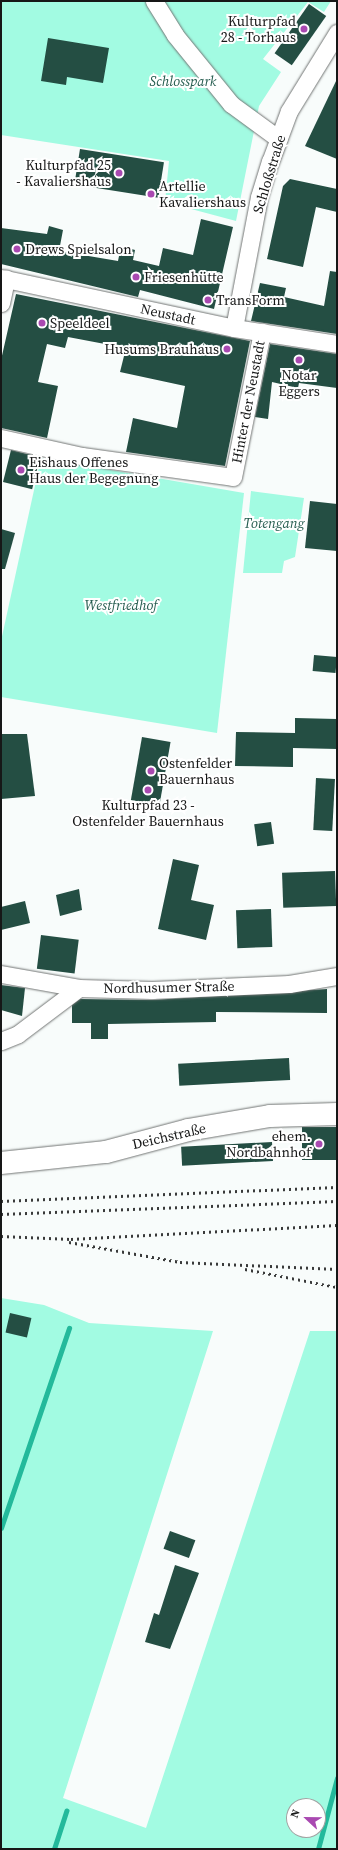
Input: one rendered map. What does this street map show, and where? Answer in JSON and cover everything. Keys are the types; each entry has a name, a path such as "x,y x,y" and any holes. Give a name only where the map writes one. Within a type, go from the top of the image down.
{"main road":[{"name":"Deichstraße","path":"1,1163 106,1152 188,1130 270,1116 337,1114"}],"street":[{"path":"154,1 175,35 231,104 279,139"},
{"name":"Schloßstraße","path":"234,328 259,197 279,139 289,111 337,34"},
{"path":"1,303 4,278"},
{"name":"Neustadt","path":"4,278 234,328 337,344"},
{"name":"Hinter der Neustadt","path":"1,438 82,456 233,477 262,332"},
{"name":"Nordhusumer Straße","path":"1,974 79,988 182,989 289,984 337,976"},
{"path":"1,1041 18,1034 79,988"}],"green space":[{"name":"Schlosspark","path":"1,1 331,1 324,12 308,2 263,59 281,72 259,106 236,221 165,202 169,161 1,135"},
{"name":"Westfriedhof","path":"41,458 244,493 217,733 1,697 1,641"},
{"name":"Totengang","path":"251,491 304,498 295,557 284,561 282,573 243,573"},
{"path":"1,1298 44,1305 89,1323 213,1331 63,1798 146,1828 310,1331 337,1331 337,1849 1,1849"}],"building":[{"name":"Kulturpfad 28 - Torhaus","path":"309,4 326,16 292,65 275,53"},
{"path":"48,38 109,48 103,83 67,77 66,85 41,81"},
{"path":"337,79 337,159 305,146"},
{"name":"Kulturpfad 25 - Kavaliershaus","path":"80,149 164,162 158,198 74,185"},
{"path":"290,179 337,189 337,212 316,207 303,267 267,259 283,186"},
{"path":"201,219 233,227 214,309 140,290 138,297 1,264 1,228 47,234 49,226 63,230 59,251 118,261 121,246 135,250 133,260 159,266 163,248 193,255"},
{"path":"330,271 337,272 337,334 251,321 260,283 286,288 284,297 324,306"},
{"path":"16,294 250,341 225,466 126,452 133,418 177,428 185,386 120,372 126,348 68,337 65,348 47,344 38,382 58,386 47,438 1,428 1,360"},
{"path":"270,344 337,354 337,388 299,383 298,388 272,382 268,419 255,417"},
{"name":"Eishaus Offenes Haus der Begegnung","path":"11,450 40,457 32,489 3,482"},
{"path":"310,501 337,504 337,551 305,548"},
{"path":"1,529 15,533 5,569 1,569"},
{"path":"314,655 337,657 336,673 313,671"},
{"path":"295,718 337,719 337,749 293,748 293,767 235,766 236,732 295,733"},
{"path":"1,734 27,734 35,796 1,799"},
{"name":"Ostenfelder Bauernhaus","path":"142,737 171,742 159,805 131,800"},
{"path":"316,778 335,779 332,831 313,830"},
{"path":"271,822 274,844 257,846 254,824"},
{"path":"173,859 199,865 191,900 214,905 206,940 158,929"},
{"path":"335,871 336,906 283,908 282,873"},
{"path":"79,889 82,910 60,916 56,895"},
{"path":"25,901 30,923 1,930 1,907"},
{"path":"271,909 272,947 237,948 236,910"},
{"path":"41,935 79,940 75,973 37,969"},
{"path":"1,985 25,988 22,1016 1,1010"},
{"path":"327,989 327,1013 216,1012 216,1022 108,1024 108,1039 91,1039 91,1023 72,1023 72,1005 80,999 152,1000"},
{"path":"289,1058 290,1080 179,1086 178,1064"},
{"name":"ehem. Nordbahnhof","path":"302,1127 337,1127 337,1160 302,1160"},
{"path":"272,1142 273,1161 182,1166 181,1147"},
{"path":"10,1313 31,1318 27,1337 6,1332"},
{"path":"170,1531 195,1540 189,1558 164,1549"},
{"path":"175,1565 199,1573 170,1649 145,1642 154,1613 159,1615"}],"waterway":[{"path":"1,1528 69,1328"},
{"path":"318,1849 337,1778"},
{"path":"54,1849 66,1811"}],"railway":[{"path":"1,1201 337,1187"},
{"path":"1,1214 337,1201"},
{"path":"1,1236 71,1239 337,1225"},
{"path":"69,1242 180,1262 337,1269"},
{"path":"245,1269 337,1287"}],"place":[{"name":"Kulturpfad 28 - Torhaus","path":"304,29"},
{"name":"Kulturpfad 25 - Kavaliershaus","path":"119,173"},
{"name":"Artellie Kavaliershaus","path":"151,194"},
{"name":"Drews Spielsalon","path":"17,249"},
{"name":"Friesenhütte","path":"136,277"},
{"name":"TransForm","path":"208,300"},
{"name":"Speeldeel","path":"42,323"},
{"name":"Husums Brauhaus","path":"227,349"},
{"name":"Notar Eggers","path":"299,360"},
{"name":"Eishaus Offenes Haus der Begegnung","path":"21,470"},
{"name":"Ostenfelder Bauernhaus","path":"151,771"},
{"name":"Kulturpfad 23 - Ostenfelder Bauernhaus","path":"148,790"},
{"name":"ehem. Nordbahnhof","path":"319,1144"}]}
